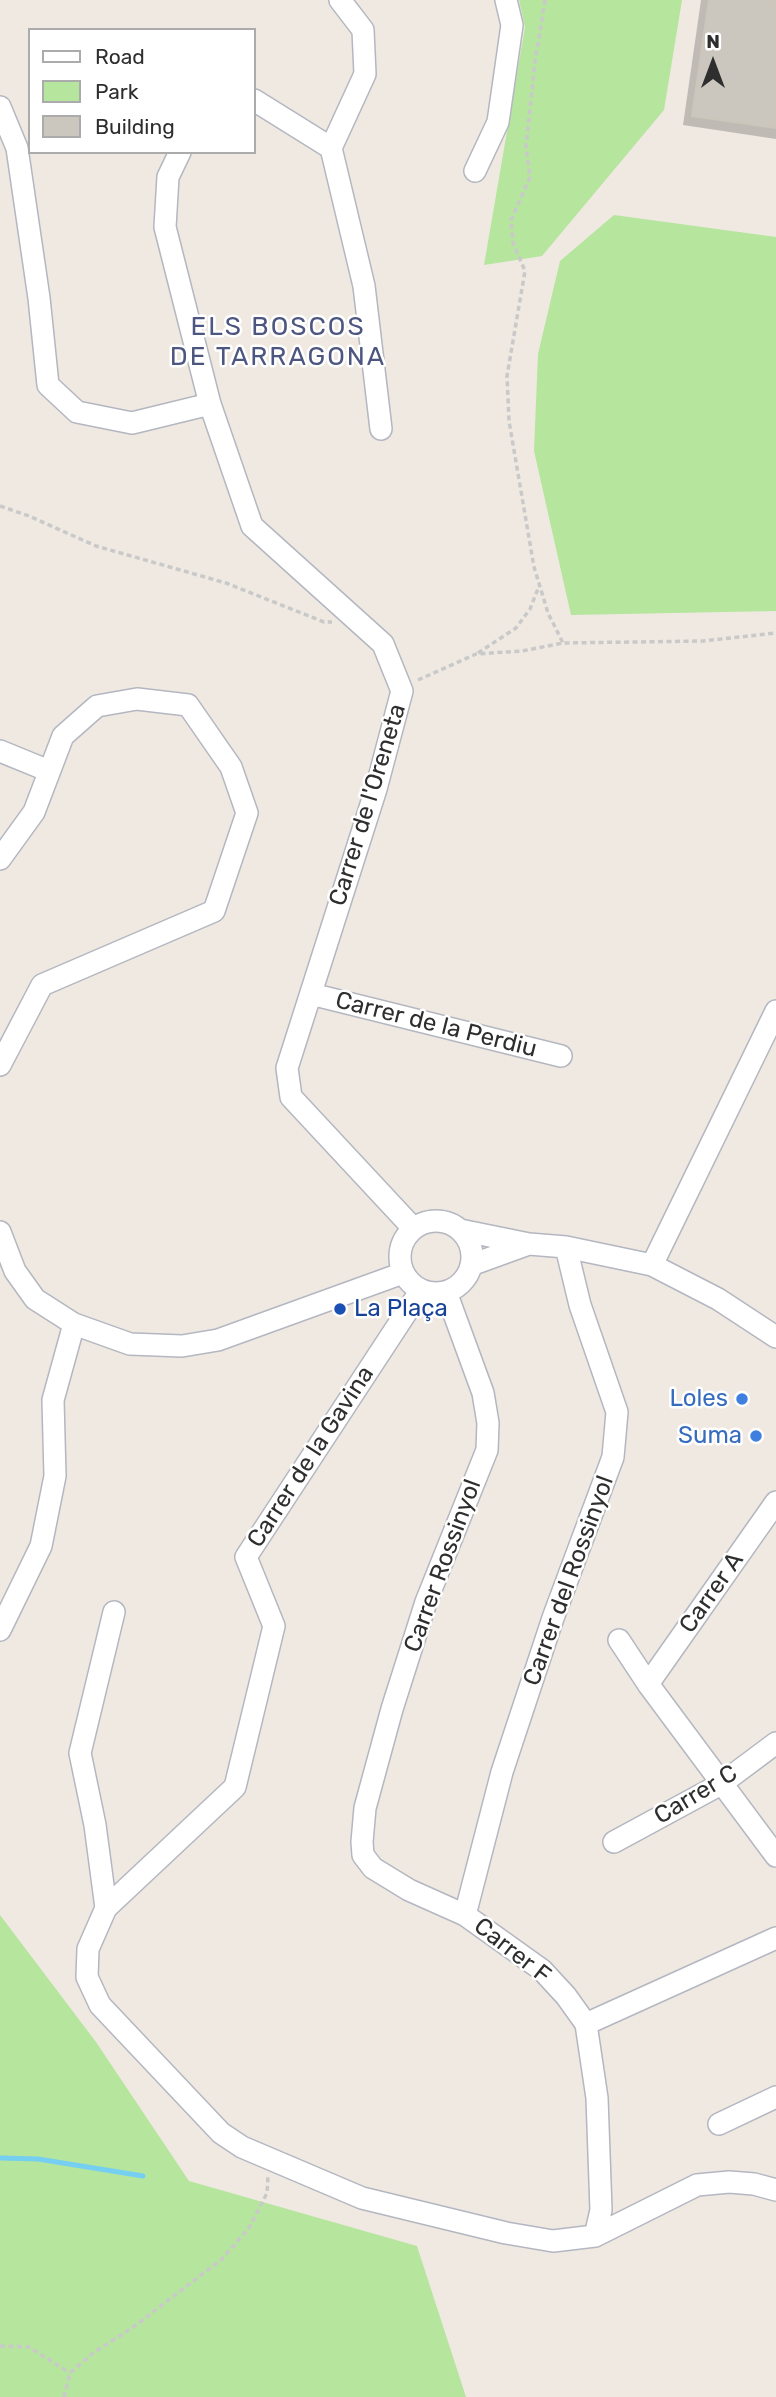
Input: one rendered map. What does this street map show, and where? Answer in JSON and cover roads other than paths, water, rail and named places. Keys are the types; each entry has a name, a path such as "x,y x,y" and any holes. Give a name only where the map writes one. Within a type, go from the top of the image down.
{"street":[{"path":"340,0 363,30 365,74 331,148 364,286 381,429"},
{"path":"475,171 498,122 512,26 506,0"},
{"path":"256,101 331,148"},
{"path":"0,107 17,148 39,298 48,385 77,412 132,423 210,404"},
{"name":"Carrer de l'Oreneta","path":"179,154 168,177 165,227 210,404 252,526 383,643 402,691 376,789 287,1068 291,1097 413,1228"},
{"path":"0,859 34,812 63,736 97,706 137,699 188,705 231,767 247,813 214,911 42,985 0,1065"},
{"path":"0,751 49,771"},
{"name":"Carrer de la Perdiu","path":"311,994 561,1056"},
{"path":"652,1265 776,1011"},
{"path":"460,1230 472,1253 466,1277 446,1292 433,1293 410,1283 400,1262 400,1250 405,1238 413,1228 425,1222 437,1221 449,1223 460,1230 529,1244 566,1247 652,1265 718,1299 776,1338"},
{"path":"2,1242 15,1271 35,1298 74,1324 130,1344 182,1346 218,1340 403,1273"},
{"path":"471,1265 529,1244"},
{"name":"Carrer del Rossinyol","path":"466,1915 502,1772 553,1618 613,1457 617,1412 580,1306 566,1247"},
{"name":"Carrer de la Gavina","path":"421,1290 246,1557 274,1626 235,1787 106,1908 88,1949 87,1977 100,2005 221,2133 243,2147 362,2198 553,2241 595,2236 697,2185 741,2183 776,2190"},
{"name":"Carrer Rossinyol","path":"362,1842 365,1808 392,1709 419,1625 486,1450 488,1423 483,1393 446,1292"},
{"path":"0,1630 41,1546 55,1476 54,1400 74,1324"},
{"name":"Carrer A","path":"648,1684 776,1502"},
{"path":"106,1908 95,1825 80,1753 114,1612"},
{"path":"619,1640 648,1684 776,1856"},
{"name":"Carrer C","path":"614,1842 721,1784 776,1743"},
{"name":"Carrer F","path":"362,1842 363,1855 373,1868 409,1890 466,1915 542,1970 566,1996 586,2024 597,2098 601,2210 595,2236"},
{"path":"586,2024 776,1938"},
{"path":"719,2124 776,2096"}],"waterway":[{"path":"0,2158 38,2159 143,2176"}],"place":[{"name":"La Plaça","path":"340,1309"},
{"name":"Loles","path":"742,1399"},
{"name":"Suma","path":"756,1436"}],"district":[{"name":"ELS BOSCOS DE TARRAGONA","path":"278,342"}]}
